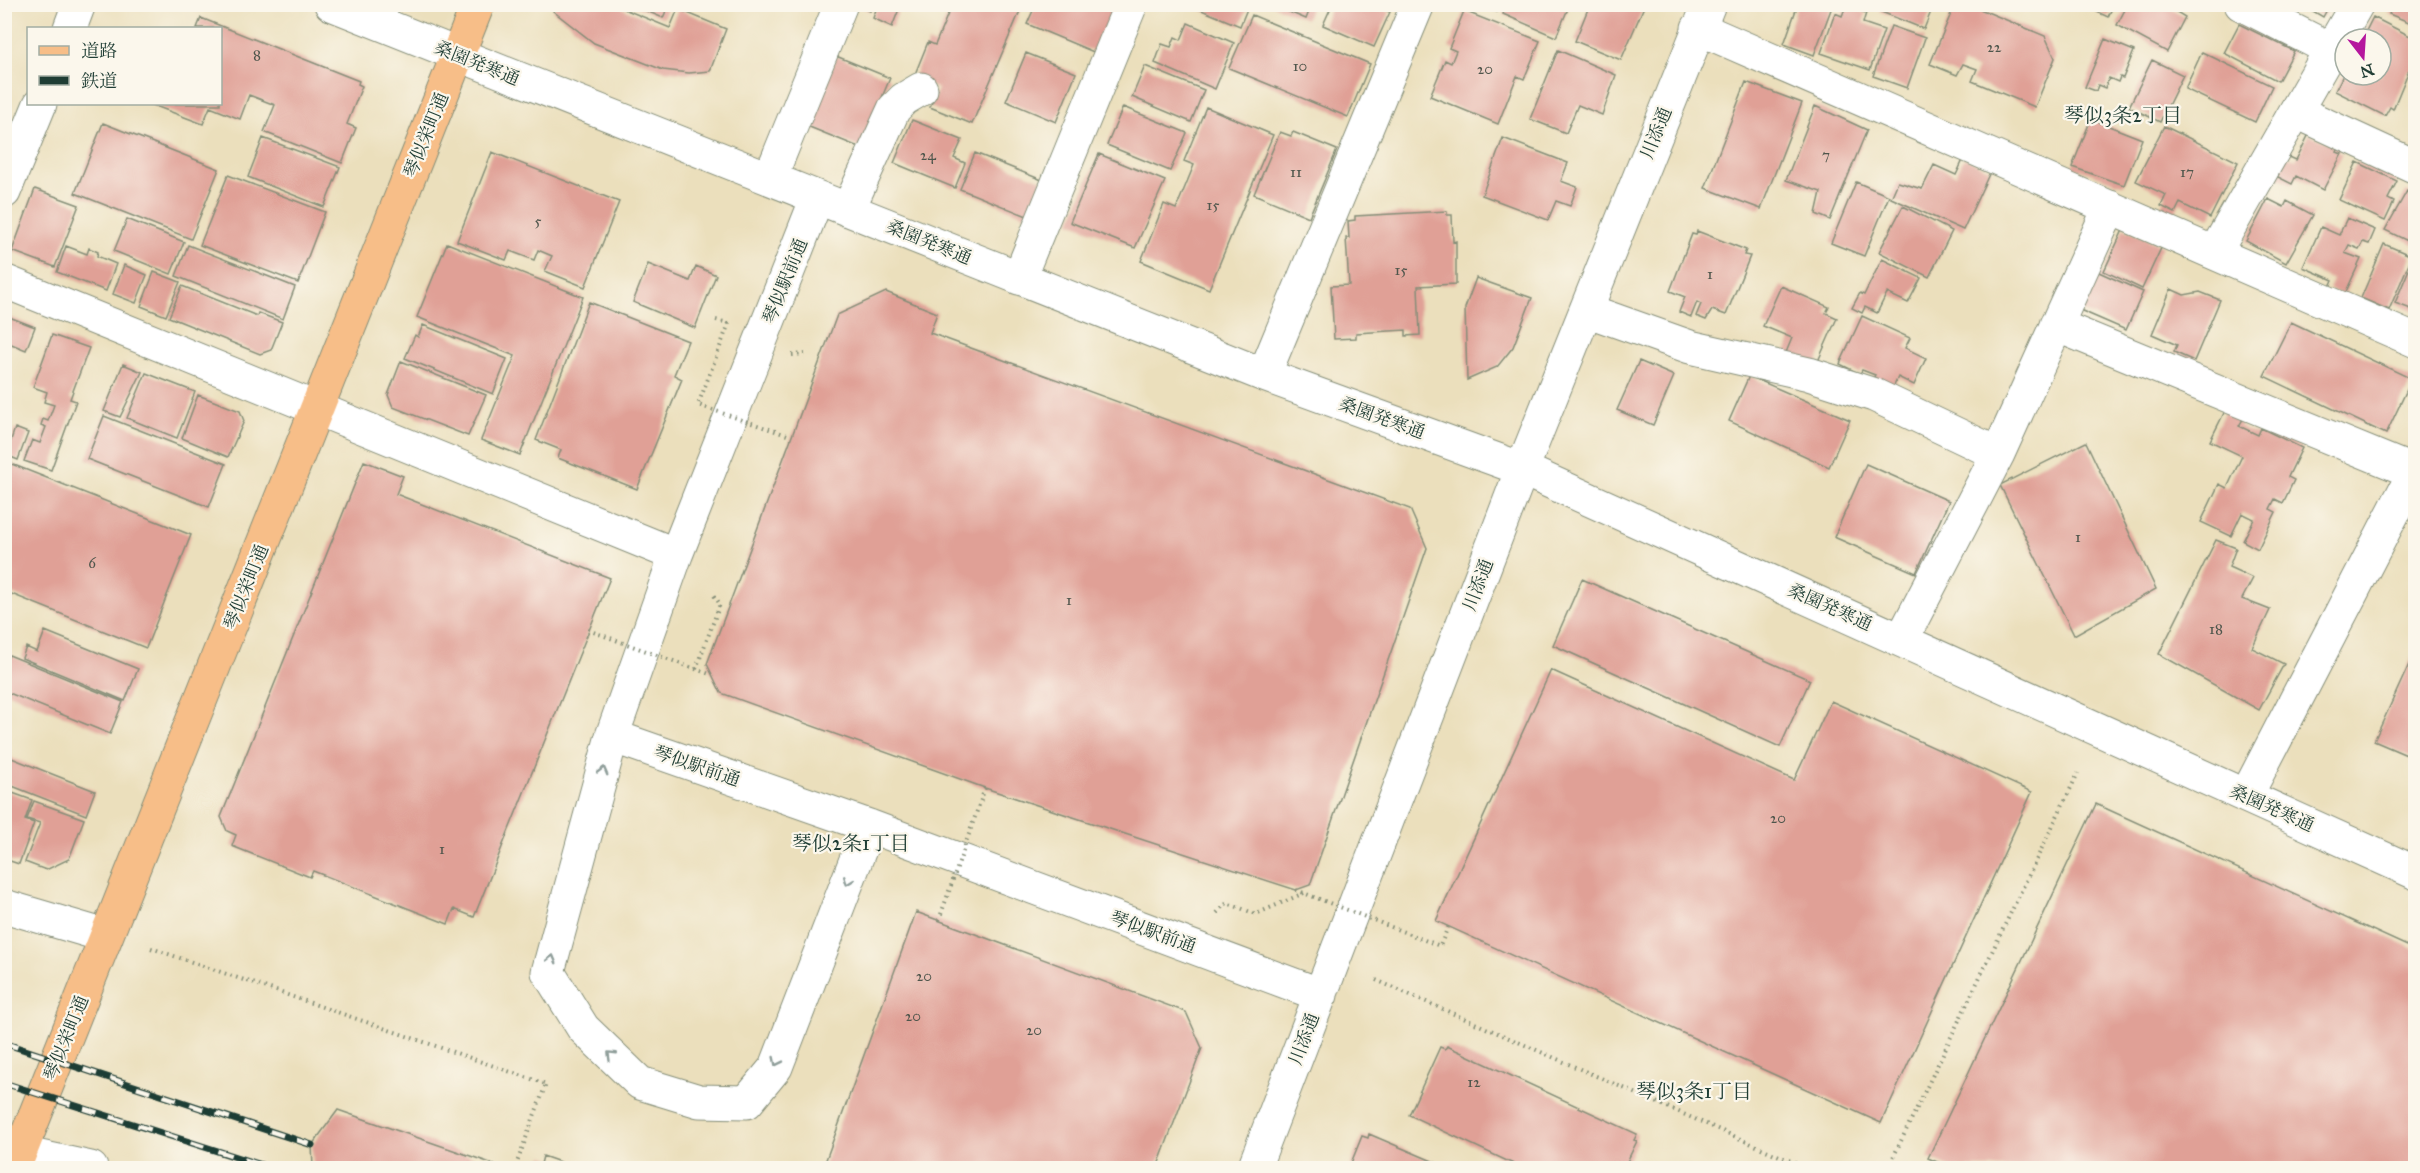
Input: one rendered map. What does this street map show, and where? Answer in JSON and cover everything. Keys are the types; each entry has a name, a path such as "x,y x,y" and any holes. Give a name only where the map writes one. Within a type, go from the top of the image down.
{"main road":[{"name":"琴似栄町通","path":"13,1157 106,936 478,4"}],"street":[{"path":"70,27 79,4"},
{"name":"桑園発寒通","path":"331,4 1264,375 1522,469 2415,873"},
{"path":"771,178 841,4"},
{"path":"1019,278 1131,4"},
{"path":"1264,375 1418,4"},
{"path":"2241,4 2332,50"},
{"path":"2215,252 2357,4"},
{"path":"1704,16 2110,207 2415,341"},
{"name":"川添通","path":"1254,1168 1522,469 1704,16"},
{"path":"848,210 894,109 904,99 921,89"},
{"path":"4,192 40,105"},
{"path":"2297,112 2415,167"},
{"name":"琴似駅前通","path":"817,198 676,555 612,736 868,826 1321,995"},
{"path":"1902,639 1998,454 2110,207"},
{"path":"4,281 676,555"},
{"path":"1586,310 1690,347 1809,374 1874,395 1998,454"},
{"path":"2056,325 2415,471 2246,796"},
{"path":"612,736 548,972 583,1028 640,1083 699,1101 747,1102 776,1067 868,826"},
{"path":"4,906 106,936"},
{"path":"13,1157 91,1168"}],"path":[{"path":"716,320 729,323 698,405 790,436"},
{"path":"793,354 805,354"},
{"path":"696,669 720,604 713,594"},
{"path":"588,630 712,675"},
{"path":"1888,1168 2078,773"},
{"path":"939,920 985,788"},
{"path":"1296,890 1440,946 1448,927"},
{"path":"1217,913 1227,903 1256,914 1304,893"},
{"path":"151,948 546,1084 515,1168"},
{"path":"1376,980 1807,1168"}],"building":[{"path":"556,4 612,4 670,28 678,9 726,29 710,71 689,73 663,70 594,43 553,11"},
{"path":"630,4 669,4 663,18"},
{"path":"805,4 826,4 823,12"},
{"path":"854,4 873,4 870,11"},
{"path":"878,4 901,4 892,27 873,18"},
{"path":"952,4 1023,4 972,124 930,107 938,89 913,79 928,42 935,45"},
{"path":"1036,4 1116,4 1096,53 1027,24"},
{"path":"1187,4 1249,4 1240,26"},
{"path":"1270,4 1312,4 1306,19"},
{"path":"1480,4 1501,4 1497,12"},
{"path":"1507,4 1570,4 1556,37 1503,14"},
{"path":"1590,4 1645,4 1621,60 1575,41"},
{"path":"1798,4 1833,4 1814,55 1784,44"},
{"path":"1854,4 1875,4 1873,11"},
{"path":"1882,4 1934,4 1924,29 1879,11"},
{"path":"1955,4 1968,4 2045,36 2055,58 2035,107 1972,81 1977,69 1963,64 1957,75 1930,64"},
{"path":"2080,4 2114,4 2108,17"},
{"path":"2128,4 2172,4 2170,8 2185,17 2167,52 2117,25"},
{"path":"2301,4 2330,4 2323,17"},
{"path":"2393,4 2416,4 2416,25 2389,14"},
{"path":"1332,5 1373,5 1390,12 1374,47 1323,25"},
{"path":"1846,6 1866,13 1863,23 1884,30 1870,70 1821,53 1835,13 1842,16"},
{"path":"1464,11 1540,41 1524,79 1517,76 1498,124 1430,96 1445,60 1451,63 1456,51 1449,48"},
{"path":"1252,15 1370,64 1348,117 1229,68"},
{"path":"2373,17 2393,27 2368,27"},
{"path":"201,18 359,81 358,84 362,86 347,124 356,128 342,163 264,132 275,105 249,95 240,119 210,107 203,124 153,105 222,105 222,27 197,27"},
{"path":"1188,23 1234,43 1215,89 1155,63 1162,44 1171,47 1175,37 1181,40"},
{"path":"2239,24 2294,51 2278,81 2224,53"},
{"path":"1891,26 1925,38 1907,88 1873,76"},
{"path":"2393,27 2416,39 2416,66 2413,72 2409,70 2393,109 2390,107 2385,116 2335,91 2337,87 2393,87"},
{"path":"2105,39 2134,51 2123,78 2120,77 2118,82 2109,78 2105,88 2098,85 2096,91 2085,87"},
{"path":"1558,50 1616,75 1602,115 1578,105 1566,133 1530,119"},
{"path":"2202,52 2272,86 2255,122 2185,89"},
{"path":"1026,53 1076,73 1056,122 1006,101"},
{"path":"836,56 890,78 861,148 807,126"},
{"path":"2152,60 2183,75 2160,122 2129,107"},
{"path":"1145,66 1204,90 1191,122 1132,97"},
{"path":"1746,82 1802,103 1761,209 1705,188"},
{"path":"1815,106 1867,130 1830,220 1816,214 1821,192 1786,180"},
{"path":"1123,107 1187,133 1170,171 1107,145"},
{"path":"1206,107 1273,135 1209,289 1141,261 1164,204 1176,209 1194,165 1184,161"},
{"path":"2091,119 2142,139 2124,185 2072,167"},
{"path":"912,120 962,140 954,158 965,163 955,188 894,163"},
{"path":"103,123 219,169 191,239 75,193"},
{"path":"2164,126 2238,162 2210,218 2180,203 2175,213 2161,206 2166,195 2136,181"},
{"path":"1280,132 1291,136 1293,132 1337,150 1309,217 1254,194"},
{"path":"2309,134 2339,148 2337,152 2342,154 2323,190 2296,176 2292,184 2274,175 2285,155 2296,160"},
{"path":"263,138 340,167 324,207 248,177"},
{"path":"1503,138 1568,163 1561,181 1577,187 1570,206 1556,201 1548,220 1482,195"},
{"path":"492,152 619,202 585,287 545,271 552,256 538,250 534,260 510,251 506,260 457,241"},
{"path":"975,153 1042,180 1027,216 960,189"},
{"path":"1099,154 1165,181 1135,248 1070,222"},
{"path":"1964,158 1991,170 1963,230 1891,198 1898,182 1922,189 1934,165 1956,175"},
{"path":"2357,162 2397,181 2388,199 2394,202 2385,221 2339,200"},
{"path":"228,175 325,212 298,283 200,245"},
{"path":"1856,182 1889,196 1864,256 1831,243"},
{"path":"35,189 79,205 55,267 12,251"},
{"path":"2407,191 2416,196 2416,245 2385,230"},
{"path":"2268,199 2284,207 2287,201 2313,215 2286,263 2246,241"},
{"path":"1903,206 1952,231 1929,277 1879,252"},
{"path":"1447,211 1447,215 1452,215 1453,242 1456,241 1456,284 1418,286 1420,335 1406,336 1406,330 1356,333 1356,338 1334,339 1331,286 1349,285 1346,238 1349,238 1348,221 1355,220 1355,216"},
{"path":"2347,218 2375,230 2369,244 2363,242 2359,249 2349,245 2345,253 2361,259 2344,296 2329,289 2333,280 2303,267 2321,227 2339,235"},
{"path":"127,219 184,242 171,274 114,251"},
{"path":"2124,228 2162,246 2142,289 2104,271"},
{"path":"1697,231 1746,250 1744,255 1750,256 1726,315 1712,310 1706,320 1696,316 1701,304 1697,302 1691,317 1679,312 1685,297 1670,291 1692,234 1696,235"},
{"path":"447,243 583,297 520,455 481,440 515,356 417,317"},
{"path":"2384,244 2412,256 2389,310 2361,298"},
{"path":"188,245 295,287 283,319 176,276"},
{"path":"66,246 87,254 89,248 98,252 97,256 116,264 106,291 57,272"},
{"path":"1882,259 1921,278 1908,303 1887,293 1877,313 1865,307 1862,313 1852,308 1860,293 1864,295"},
{"path":"648,264 690,281 696,266 716,275 695,328 633,302"},
{"path":"124,265 147,275 136,303 113,294"},
{"path":"2410,267 2416,269 2416,311 2395,303"},
{"path":"2090,268 2143,292 2126,330 2073,307"},
{"path":"154,272 180,282 166,316 141,306"},
{"path":"1476,278 1532,298 1513,347 1497,367 1467,380 1465,308"},
{"path":"182,286 257,316 258,313 282,322 271,350 260,354 169,317"},
{"path":"1781,286 1829,307 1826,313 1837,318 1815,368 1785,355 1792,338 1763,326"},
{"path":"2171,289 2184,295 2200,292 2220,300 2194,361 2174,352 2177,345 2152,334"},
{"path":"886,292 937,313 930,333 1410,509 1427,548 1310,885 1296,890 985,788 721,693 707,664 837,315"},
{"path":"589,302 688,341 674,375 682,379 637,489 558,458 561,450 536,440"},
{"path":"4,315 35,327 26,350 9,343 4,353"},
{"path":"1862,316 1910,338 1905,348 1926,358 1914,385 1898,377 1893,388 1873,379 1875,375 1862,370 1860,374 1840,364"},
{"path":"2291,322 2412,379 2386,434 2264,376"},
{"path":"423,325 507,359 493,394 405,358 415,335 418,337"},
{"path":"52,335 89,348 70,399 76,401 51,470 24,461 32,440 40,443 46,427 41,425 43,419 48,421 54,405 44,402 47,392 33,387"},
{"path":"401,361 486,395 468,436 393,407 388,395"},
{"path":"1639,361 1674,376 1653,425 1617,410"},
{"path":"123,364 142,372 120,417 104,411"},
{"path":"146,373 195,392 177,438 127,418"},
{"path":"1749,376 1850,420 1829,467 1729,421"},
{"path":"198,395 240,411 244,421 228,457 182,438"},
{"path":"2225,411 2243,419 2239,426 2258,435 2261,428 2302,448 2288,477 2294,480 2283,503 2275,499 2270,509 2276,512 2258,549 2243,541 2254,519 2242,513 2231,536 2201,522 2219,484 2227,488 2242,456 2210,441"},
{"path":"104,416 226,464 209,507 87,459"},
{"path":"15,428 28,433 18,460 6,455"},
{"path":"2086,442 2156,589 2074,635 2000,485"},
{"path":"4,461 191,535 146,648 4,591"},
{"path":"364,461 403,476 396,494 610,578 474,917 454,909 448,924 313,871 310,877 232,846 236,835 227,831 221,817"},
{"path":"1866,464 1949,501 1916,573 1834,537"},
{"path":"2216,540 2236,548 2229,567 2253,578 2242,599 2270,610 2252,648 2284,664 2259,710 2159,654"},
{"path":"1582,579 1810,680 1780,747 1553,645"},
{"path":"45,631 138,669 125,701 22,658 26,647 37,652"},
{"path":"2416,649 2416,759 2374,741"},
{"path":"9,655 123,702 110,734 4,691 4,664"},
{"path":"1551,670 1794,780 1831,701 2032,792 1881,1123 1436,921"},
{"path":"4,755 95,791 86,815 7,784 4,790"},
{"path":"7,791 32,800 25,820 34,823 19,864 4,859 4,799"},
{"path":"34,801 84,819 69,859 46,870 25,862 40,823 27,819"},
{"path":"2096,804 2416,950 2416,1168 1951,1168 1928,1158"},
{"path":"916,912 1186,1012 1202,1048 1157,1168 823,1168"},
{"path":"1447,1046 1637,1134 1634,1140 1637,1141 1624,1168 1522,1168 1409,1115 1440,1047 1445,1049"},
{"path":"338,1110 505,1168 313,1168 312,1145"},
{"path":"1369,1134 1437,1163 1435,1168 1349,1168 1362,1136 1368,1138"},
{"path":"543,1156 577,1168 540,1168"}],"railway":[{"path":"4,1043 312,1145"},
{"path":"4,1083 271,1168"}],"district":[{"name":"琴似3条2丁目","path":"2123,115"},
{"name":"琴似2条1丁目","path":"851,843"},
{"name":"琴似3条1丁目","path":"1694,1091"}]}
